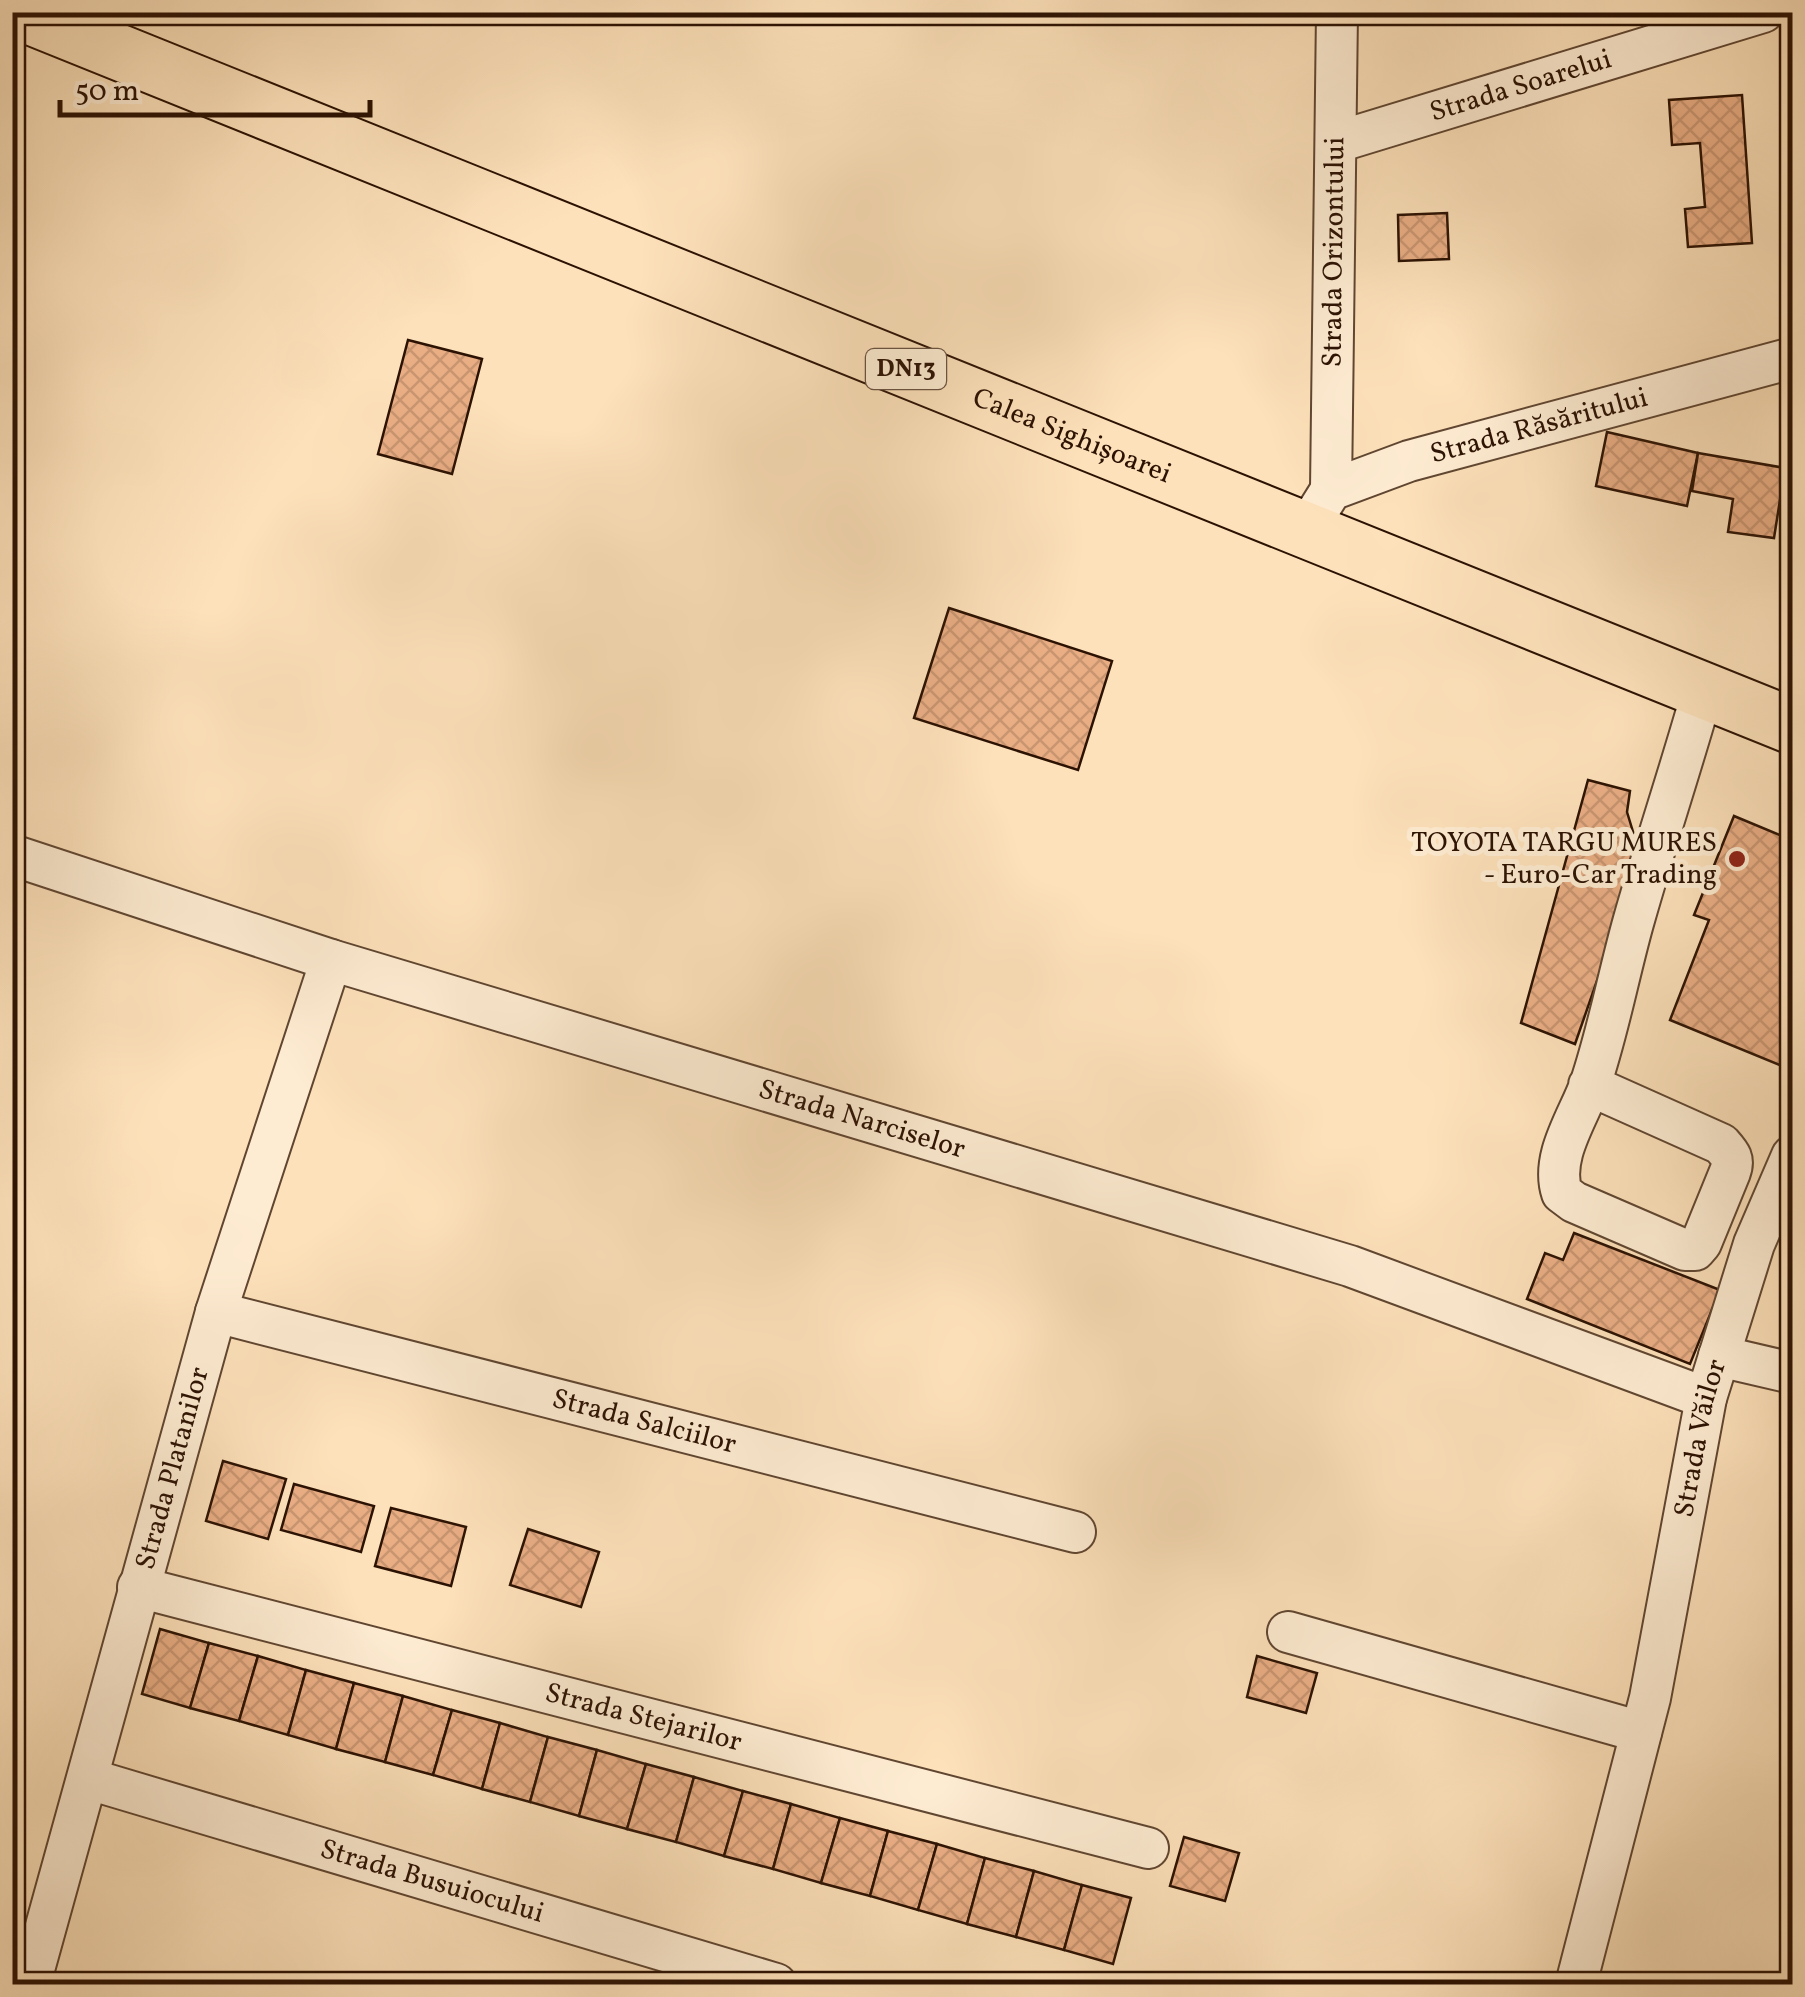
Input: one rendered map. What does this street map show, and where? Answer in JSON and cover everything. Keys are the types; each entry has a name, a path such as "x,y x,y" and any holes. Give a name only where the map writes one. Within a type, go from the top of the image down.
{"highway":[{"name":"Calea Sighișoarei","path":"19,12 100,28 1319,510 1703,690 1792,726"}],"street":[{"name":"Strada Orizontului","path":"1319,510 1337,142 1337,12"},
{"name":"Strada Soarelui","path":"1337,142 1763,12"},
{"name":"Strada Răsăritului","path":"1319,510 1409,461 1792,358"},
{"path":"1590,1085 1721,1144 1730,1154 1730,1172 1695,1250 1685,1250 1574,1202 1562,1193 1559,1178 1564,1147 1590,1085 1703,690"},
{"name":"Strada Narciselor","path":"12,855 331,960 1350,1266 1706,1398"},
{"name":"Strada Platanilor","path":"30,1984 90,1779 138,1588 216,1312 331,960"},
{"name":"Strada Văilor","path":"1576,1984 1641,1732 1706,1398 1754,1244 1792,1156"},
{"name":"Strada Salciilor","path":"216,1312 1075,1532"},
{"path":"1719,1356 1792,1373"},
{"name":"Strada Stejarilor","path":"138,1588 1148,1848"},
{"path":"1288,1632 1641,1732"},
{"name":"Strada Busuiocului","path":"90,1779 776,1984"}],"building":[{"path":"1742,95 1752,243 1688,247 1685,209 1705,207 1700,143 1672,145 1669,100"},
{"path":"1792,142 1792,218 1784,143"},
{"path":"1447,213 1449,259 1399,261 1398,215"},
{"path":"408,340 482,359 452,474 378,454"},
{"path":"1607,432 1698,453 1687,506 1596,486"},
{"path":"1698,453 1785,468 1774,538 1728,532 1733,499 1692,491"},
{"path":"949,608 1112,661 1078,770 914,718"},
{"path":"1588,780 1630,791 1627,812 1637,845 1615,929 1575,1044 1521,1023"},
{"path":"1734,816 1792,840 1792,1070 1670,1020 1709,920 1694,915"},
{"path":"1574,1233 1720,1290 1690,1364 1527,1299 1545,1253 1563,1260"},
{"path":"223,1461 286,1479 268,1539 206,1521"},
{"path":"294,1484 374,1506 361,1552 281,1530"},
{"path":"391,1508 466,1527 451,1586 375,1566"},
{"path":"528,1529 599,1552 581,1607 510,1585"},
{"path":"160,1629 209,1643 190,1708 142,1694"},
{"path":"209,1643 258,1656 239,1721 190,1708"},
{"path":"258,1656 306,1670 288,1735 239,1721"},
{"path":"1257,1656 1317,1673 1306,1713 1247,1697"},
{"path":"306,1670 354,1683 336,1749 288,1735"},
{"path":"354,1683 403,1696 385,1762 336,1749"},
{"path":"403,1696 452,1710 433,1775 385,1762"},
{"path":"452,1710 500,1723 482,1789 433,1775"},
{"path":"500,1723 548,1737 530,1802 482,1789"},
{"path":"548,1737 597,1750 579,1816 530,1802"},
{"path":"597,1750 646,1764 627,1829 579,1816"},
{"path":"646,1764 694,1777 676,1842 627,1829"},
{"path":"694,1777 743,1791 724,1856 676,1842"},
{"path":"743,1791 791,1804 773,1869 724,1856"},
{"path":"791,1804 840,1818 821,1883 773,1869"},
{"path":"840,1818 888,1831 870,1896 821,1883"},
{"path":"888,1831 937,1844 918,1910 870,1896"},
{"path":"1184,1837 1239,1853 1225,1901 1170,1886"},
{"path":"937,1844 985,1858 967,1924 918,1910"},
{"path":"985,1858 1034,1871 1016,1937 967,1924"},
{"path":"1034,1871 1082,1885 1064,1950 1016,1937"},
{"path":"1082,1885 1131,1898 1113,1964 1064,1950"}],"place":[{"name":"TOYOTA TARGU MURES - Euro-Car Trading","path":"1737,859"}]}
